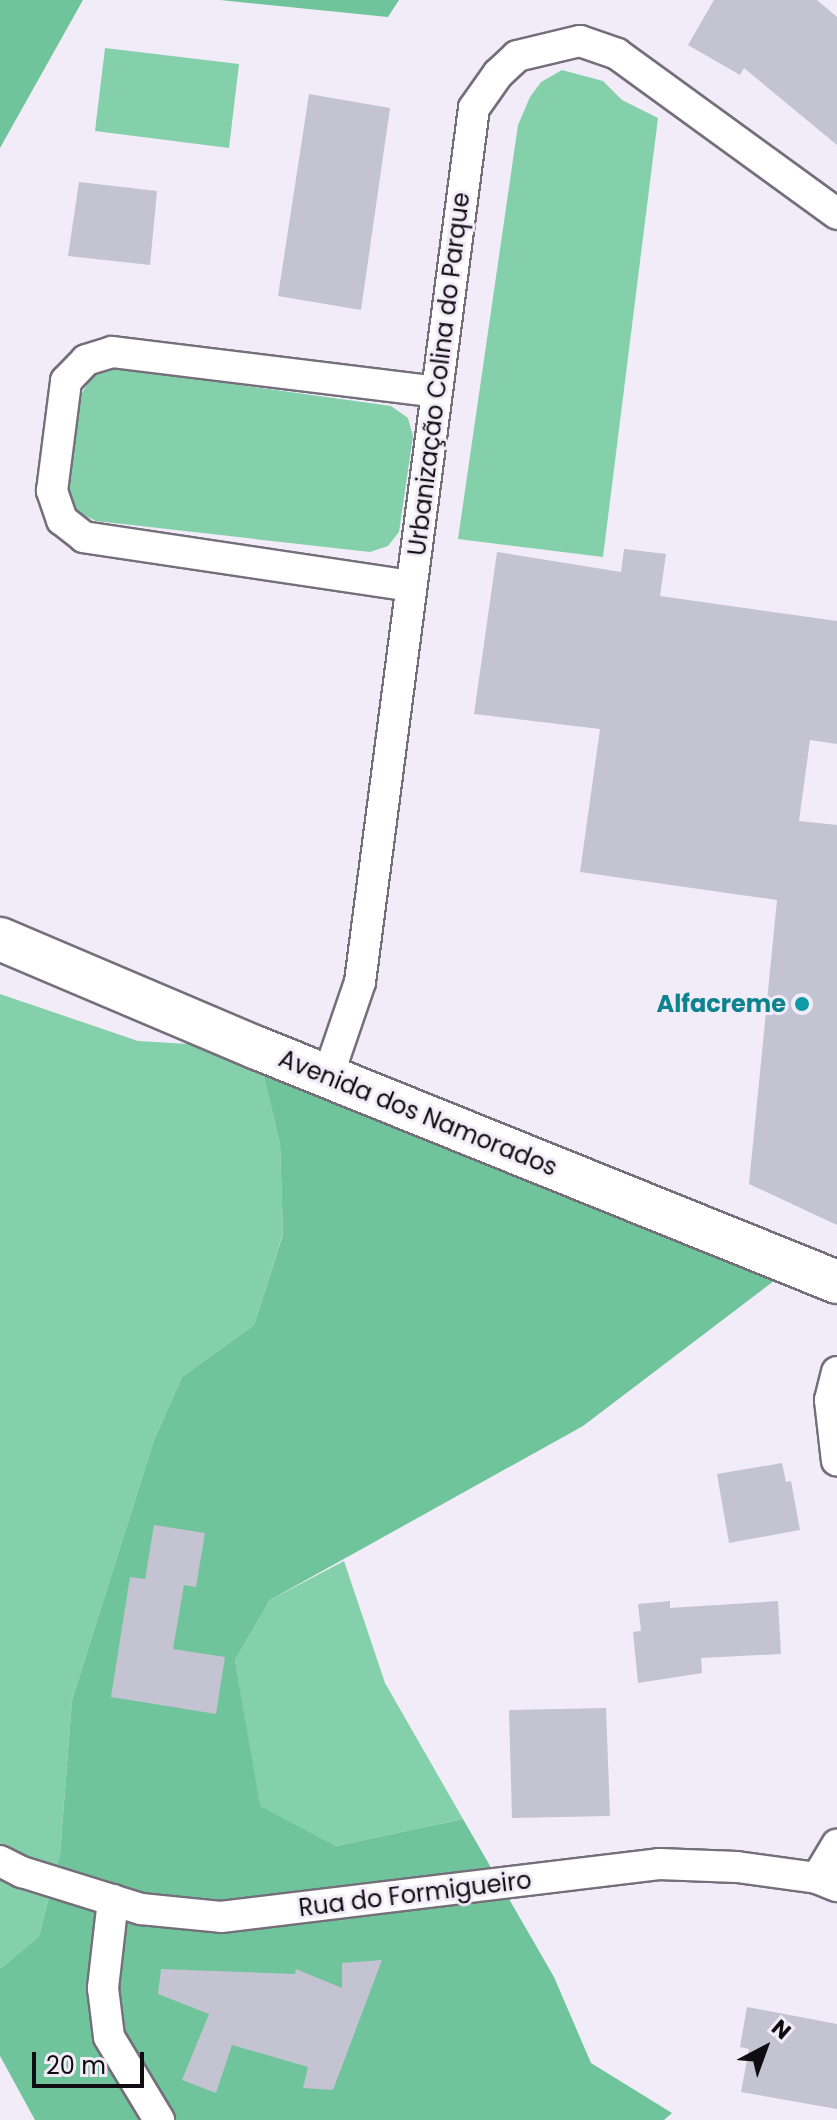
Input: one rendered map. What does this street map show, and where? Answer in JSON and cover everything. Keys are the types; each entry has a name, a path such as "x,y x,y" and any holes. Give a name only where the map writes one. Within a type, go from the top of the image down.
{"street":[{"name":"Urbanização Colina do Parque","path":"328,1076 360,982 474,108 498,74 517,56 580,41 617,54 837,214"},
{"path":"411,586 84,537 62,520 52,491 66,381 86,360 112,352 437,392"},
{"name":"Avenida dos Namorados","path":"0,939 837,1282"},
{"path":"837,1372 830,1400 837,1461"},
{"path":"827,1882 837,1845"},
{"name":"Rua do Formigueiro","path":"0,1861 22,1872 141,1909 221,1917 659,1864 737,1867 827,1882"},
{"path":"113,1900 103,1988 109,2037 159,2120"}],"green space":[{"path":"0,0 83,0 0,148"},
{"path":"220,0 399,0 388,17"},
{"path":"105,48 239,64 229,148 95,131"},
{"path":"562,70 603,81 622,100 658,118 603,557 458,539 518,125 530,97 541,82"},
{"path":"109,367 391,406 408,418 413,436 399,532 388,546 370,552 96,521 74,510 68,489 82,393 91,378"},
{"path":"0,994 138,1041 257,1048 280,1144 283,1233 254,1325 182,1377 154,1440 72,1700 60,1854 39,1936 0,1969"},
{"path":"257,1048 795,1265 583,1426 270,1600 235,1660 260,1806 336,1846 463,1819 554,1977 591,2063 672,2113 664,2120 35,2120 0,2056 0,1969 39,1936 60,1854 72,1700 154,1440 182,1377 254,1325 283,1234 280,1144"},
{"path":"344,1561 385,1683 463,1819 336,1846 259,1806 235,1660 270,1600"}],"building":[{"path":"714,0 817,0 837,17 837,145 744,68 740,75 688,45"},
{"path":"309,94 390,108 361,310 278,296"},
{"path":"79,182 157,191 150,265 68,256"},
{"path":"624,549 666,554 660,596 837,621 837,744 810,740 799,821 837,825 837,1225 749,1184 777,900 580,872 600,729 474,714 497,552 621,572"},
{"path":"782,1463 786,1482 791,1481 800,1530 729,1543 717,1474"},
{"path":"154,1525 205,1533 196,1587 184,1585 173,1649 225,1657 216,1714 111,1697 130,1577 145,1579"},
{"path":"670,1601 670,1608 778,1601 781,1654 701,1658 702,1673 638,1683 633,1632 641,1631 638,1604"},
{"path":"606,1708 610,1816 512,1818 509,1710"},
{"path":"382,1960 333,2090 303,2088 308,2067 232,2045 216,2093 182,2080 209,2014 158,1994 161,1969 295,1974 296,1969 342,1988 342,1963"},
{"path":"747,2007 837,2024 837,2109 741,2092 749,2049 740,2047"}],"place":[{"name":"Alfacreme","path":"802,1004"}]}
